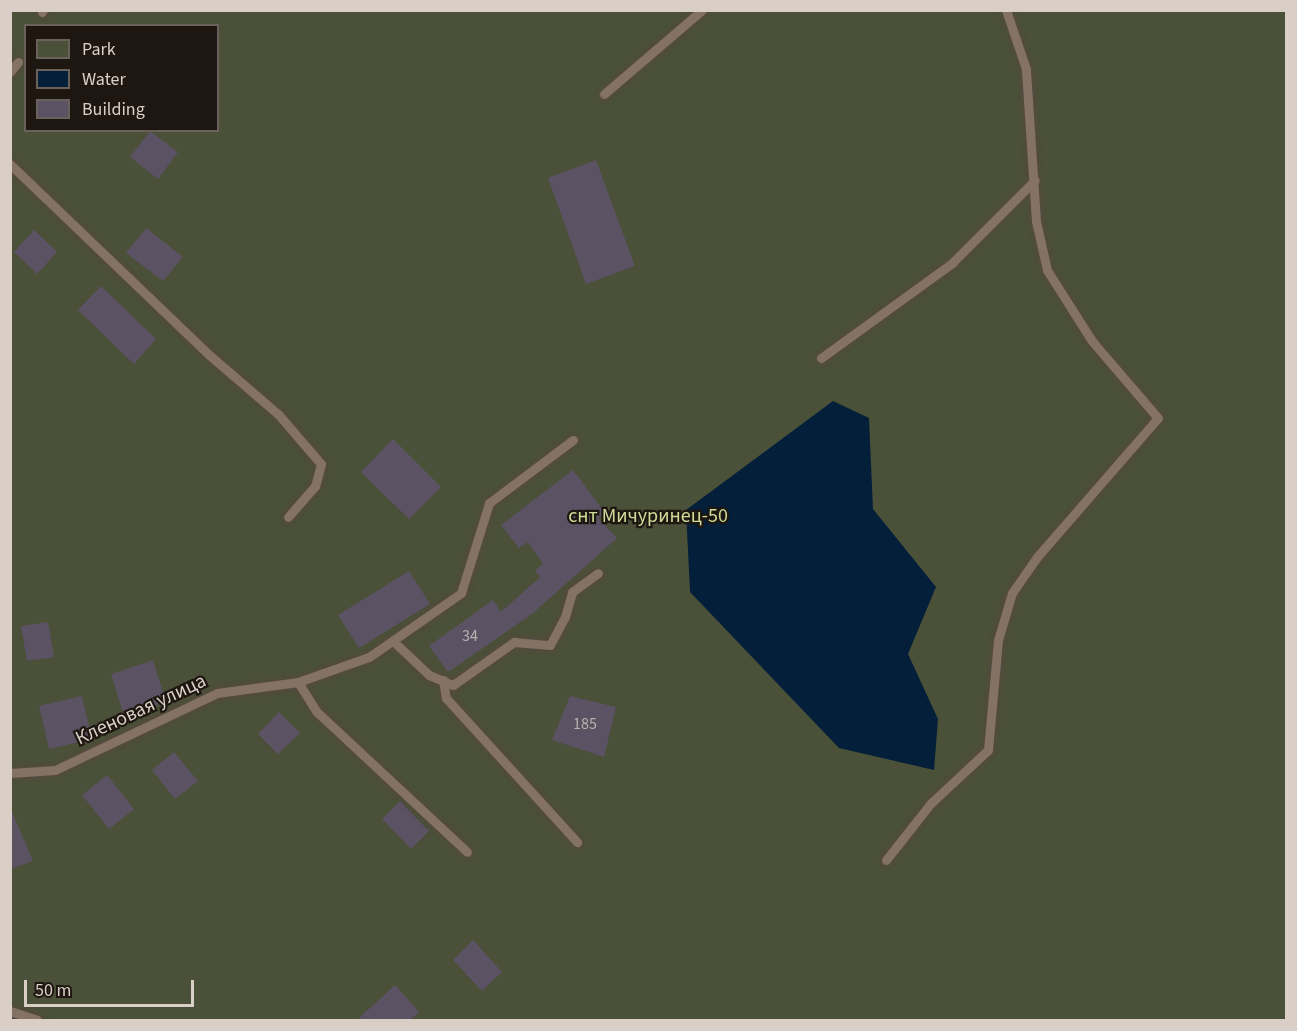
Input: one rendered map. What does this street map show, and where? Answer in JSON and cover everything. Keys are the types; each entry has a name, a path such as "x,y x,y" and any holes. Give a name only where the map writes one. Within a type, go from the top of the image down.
{"lane":[{"path":"604,94 702,10"},
{"path":"886,860 930,804 988,750 998,640 1012,593 1044,549 1158,418 1092,341 1047,270 1036,221 1026,69 1006,10"},
{"path":"10,72 18,62"},
{"path":"10,164 207,353 278,414 321,464 315,486 288,516"},
{"path":"820,358 952,263 1035,180"},
{"name":"Кленовая улица","path":"10,773 55,770 217,693 298,682 369,657 461,593 489,503 573,440"},
{"path":"393,641 429,675 453,684 514,642 550,645 572,592 598,573"},
{"path":"443,680 446,698 577,842"},
{"path":"298,682 317,712 466,852"},
{"path":"10,1011 37,1020"}],"green space":[{"name":"снт Мичуринец-50","path":"11,11 1286,11 1286,1020 11,1020"}],"water":[{"path":"833,401 869,418 873,509 936,587 908,654 938,719 934,770 839,748 690,592 686,510"}],"building":[{"path":"149,132 178,152 158,179 130,157"},
{"path":"596,160 635,266 586,284 548,178"},
{"path":"146,228 183,257 163,281 126,253"},
{"path":"34,230 57,252 37,274 14,252"},
{"path":"101,286 156,339 134,364 78,310"},
{"path":"393,439 441,487 409,519 361,472"},
{"path":"573,470 605,513 598,518 617,538 532,614 448,672 429,646 493,600 501,612 540,577 535,570 543,564 528,542 519,548 501,525"},
{"path":"409,571 430,604 359,648 338,615"},
{"path":"48,622 54,657 27,661 21,626"},
{"path":"153,660 166,702 124,716 111,674"},
{"path":"82,696 92,739 49,749 39,706"},
{"path":"570,696 616,707 604,757 552,740"},
{"path":"279,712 300,733 278,754 258,734"},
{"path":"174,752 198,781 175,799 152,770"},
{"path":"107,775 134,809 109,829 82,795"},
{"path":"400,801 429,831 411,849 382,819"},
{"path":"10,807 33,861 10,869"},
{"path":"473,940 502,972 482,991 453,960"},
{"path":"395,985 419,1012 410,1020 357,1020"}]}
